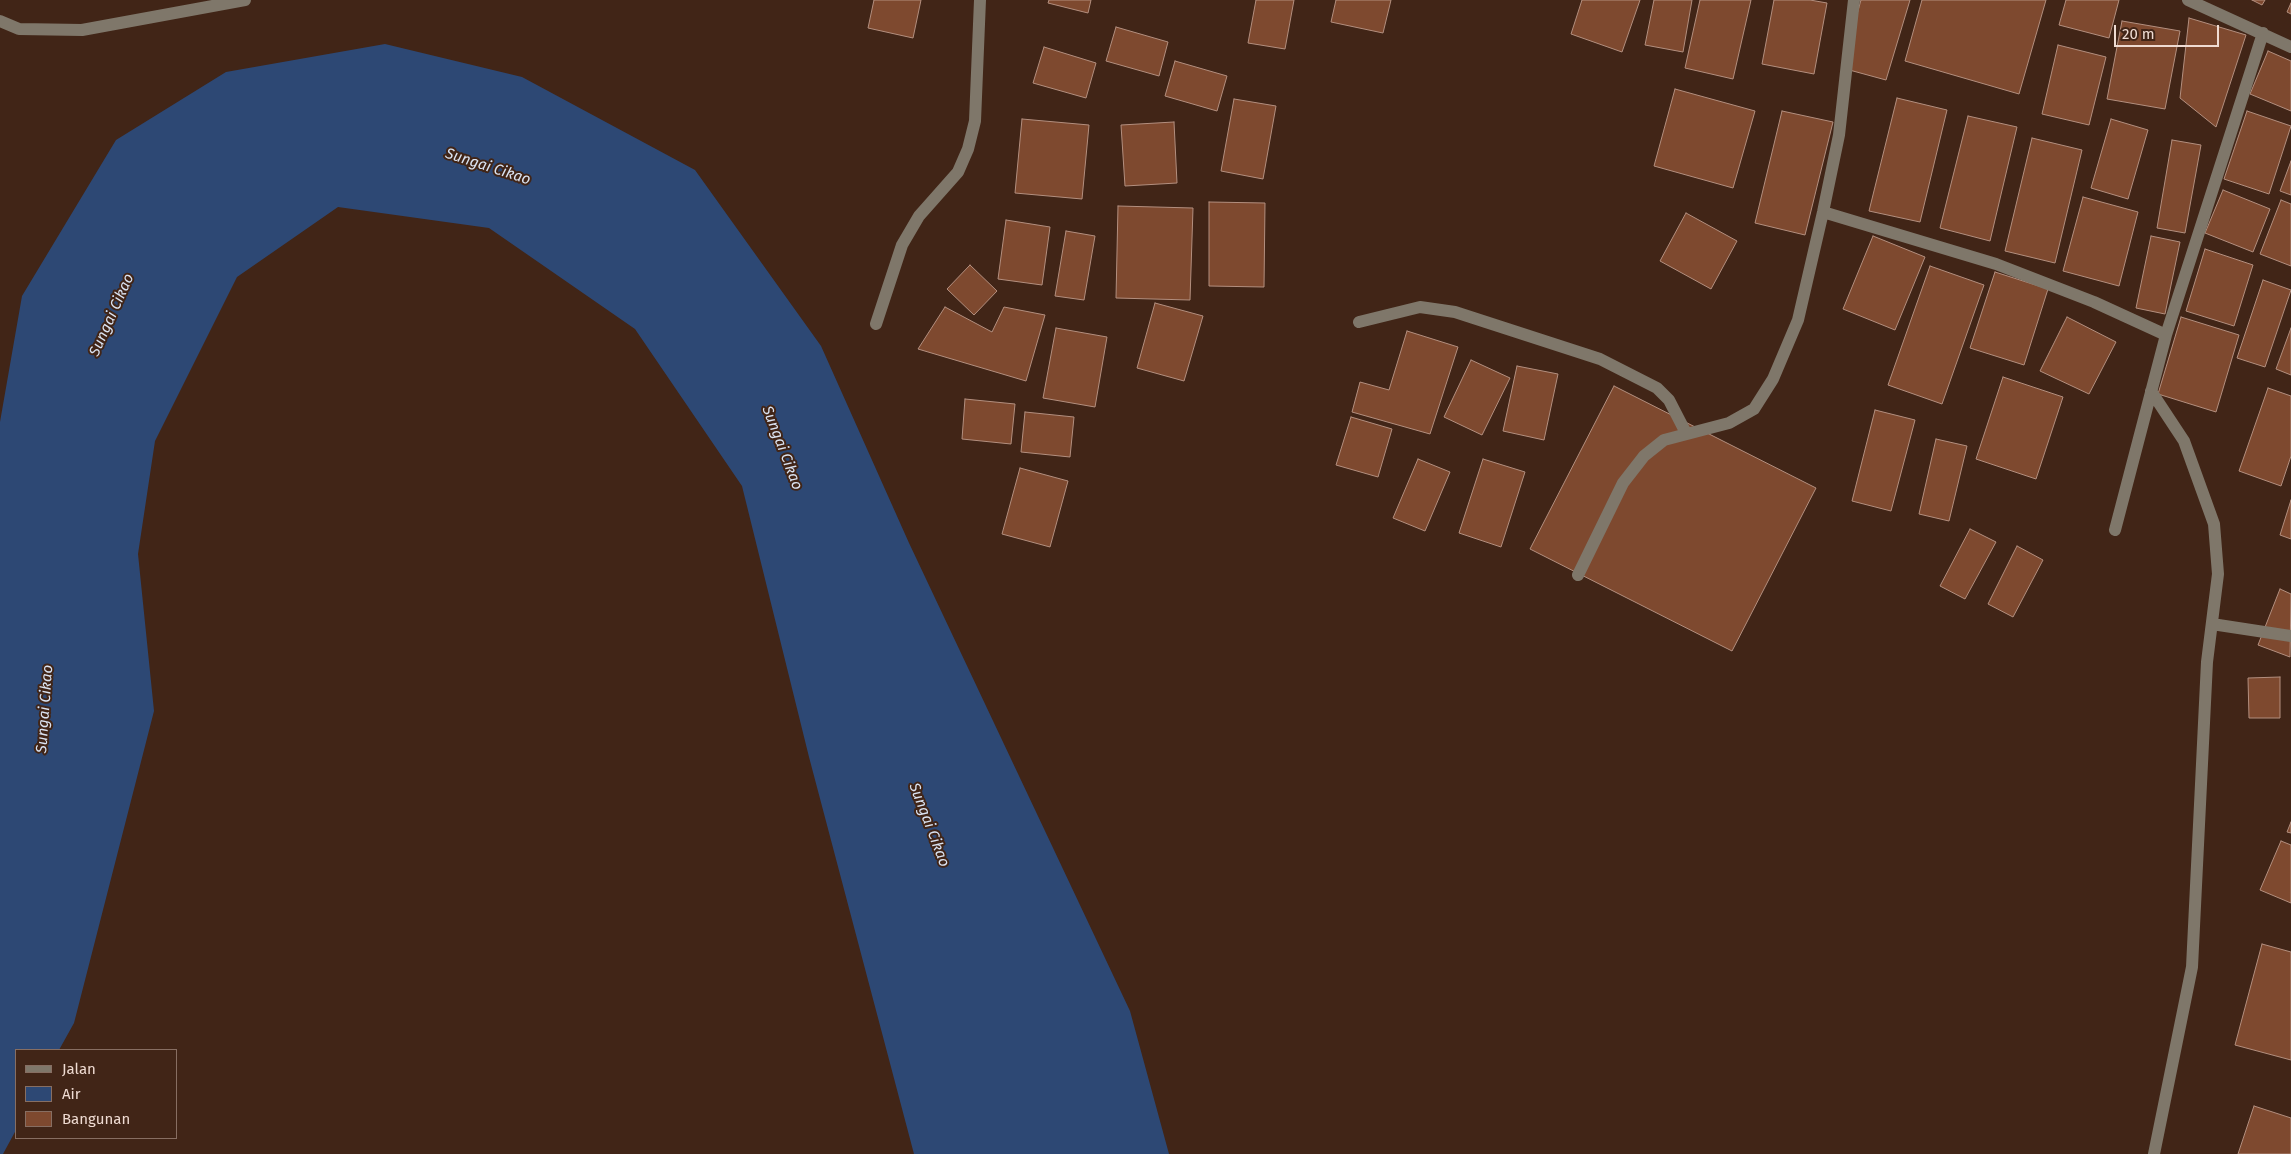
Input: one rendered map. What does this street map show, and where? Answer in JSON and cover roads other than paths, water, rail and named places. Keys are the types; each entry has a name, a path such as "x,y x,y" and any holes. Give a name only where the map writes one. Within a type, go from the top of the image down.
{"street":[{"path":"0,20 19,29 82,30 245,0"},
{"path":"876,324 902,245 919,216 958,172 968,149 975,121 980,0"},
{"path":"1578,575 1623,483 1644,456 1664,440 1729,423 1754,409 1773,379 1798,320 1823,212 1839,135 1854,0"},
{"path":"2188,0 2291,47"},
{"path":"2115,530 2166,335 2263,33"},
{"path":"1823,212 1996,264 2094,302 2166,335"},
{"path":"1359,322 1420,307 1455,312 1600,359 1657,388 1669,400 1686,433"},
{"path":"2151,391 2184,441 2214,524 2218,574 2207,662 2192,967 2154,1154"},
{"path":"2212,624 2291,636"}],"water":[{"name":"Sungai Cikao","path":"385,44 522,77 695,170 821,346 909,543 1130,1011 1169,1154 914,1154 809,757 742,486 635,329 489,228 338,207 237,277 155,441 138,554 154,711 74,1023 60,1049 15,1049 15,1132 3,1154 0,1154 0,422 22,296 116,140 226,72"}]}
